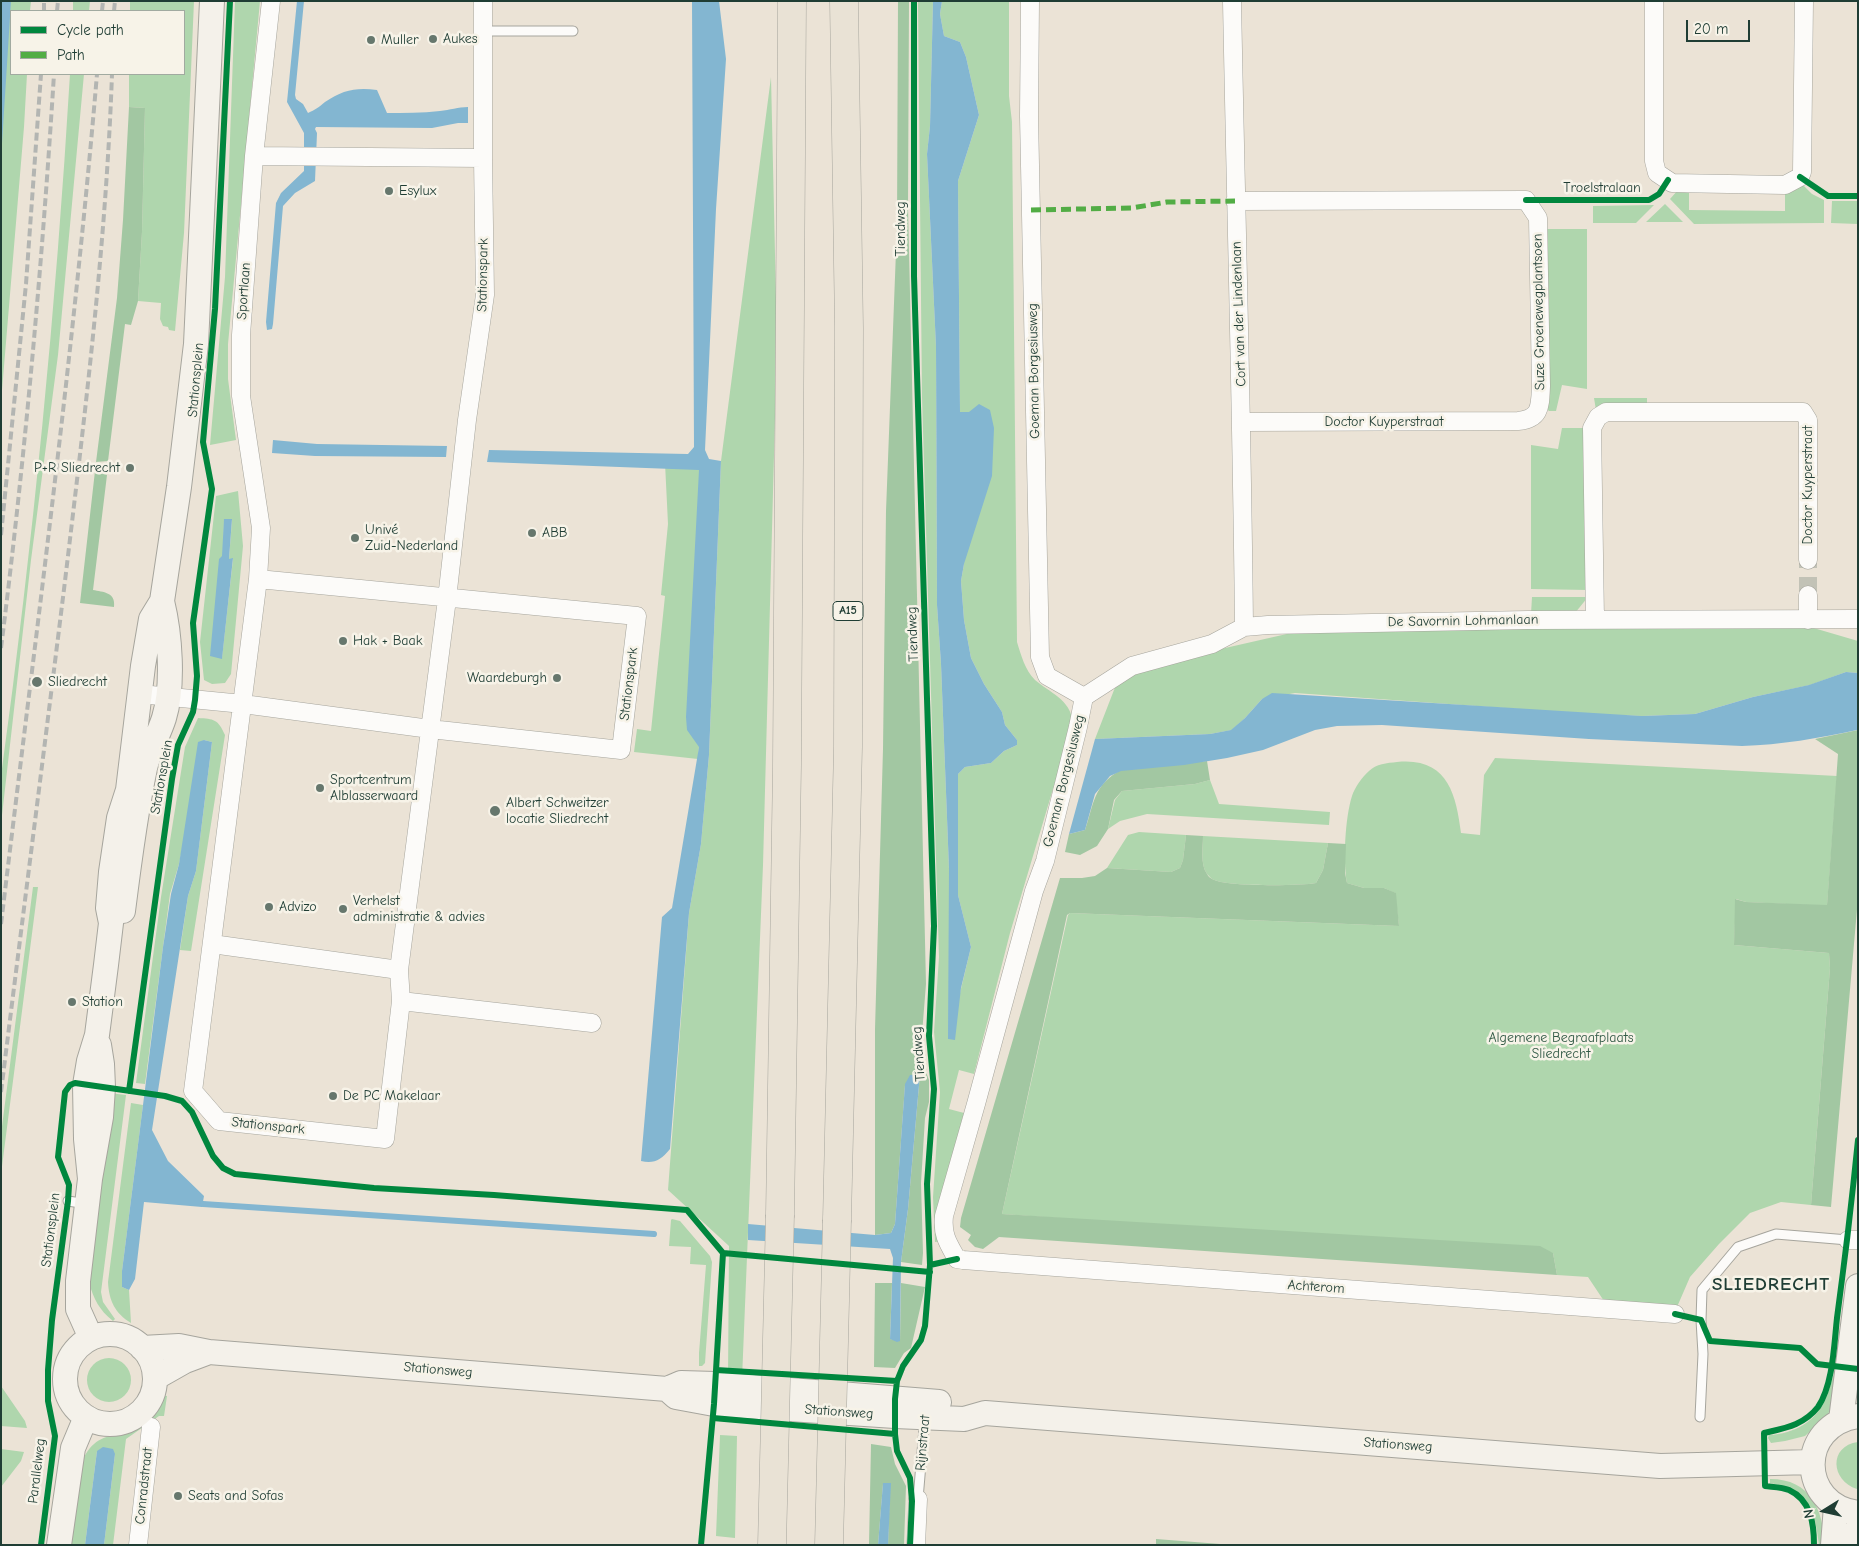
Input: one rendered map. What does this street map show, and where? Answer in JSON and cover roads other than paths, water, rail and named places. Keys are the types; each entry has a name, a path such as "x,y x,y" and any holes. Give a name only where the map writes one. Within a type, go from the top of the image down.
{"highway":[{"path":"772,1545 788,746 792,1"},
{"name":"A15","path":"829,1545 848,727 849,328 844,1"}],"main road":[{"name":"Stationsplein","path":"111,923 123,911 146,765 164,716 167,696 169,671 168,640 162,601 179,487 196,344 212,1"},
{"name":"Stationsplein","path":"91,1338 78,1309 78,1202 90,1179 86,1138 85,1085 88,1061 97,1035 111,923 108,908 111,872 119,818 129,782 142,666 151,619 162,601"},
{"path":"1833,1545 1847,1510 1821,1492 1816,1482 1812,1462 1818,1441 1832,1425 1849,1418 1858,1286"},
{"path":"99,1335 118,1335 135,1342 142,1348 149,1357 155,1378 153,1394 145,1408 125,1422 109,1424 86,1417 74,1406 65,1384 65,1376 72,1354 77,1348 99,1335"},
{"name":"Stationsweg","path":"142,1348 179,1346 209,1352 667,1389 676,1397 714,1404 926,1409 965,1404 985,1413 1660,1466 1812,1462"},
{"name":"Stationsweg","path":"155,1378 185,1361 209,1352"},
{"path":"59,1545 73,1448 86,1417"},
{"path":"1857,1545 1858,1528"}],"street":[{"name":"Sportlaan","path":"258,579 261,528 241,396 241,335 254,156 271,1"},
{"name":"Stationspark","path":"140,694 243,704 430,729 622,750 637,616 447,599 258,579 243,704 193,1091 219,1121 385,1139 402,1001 399,970 430,729 447,599 467,420 485,295 483,1"},
{"name":"Goeman Borgesiusweg","path":"957,1260 943,1229 944,1216 1044,861 1084,697 1047,676 1040,657 1029,125 1030,1"},
{"name":"Cort van der Lindenlaan","path":"1232,1 1235,201 1242,422 1244,627"},
{"name":"Troelstralaan","path":"1654,1 1654,161 1657,173 1672,183 1785,185 1800,177 1802,172 1804,1"},
{"path":"254,156 483,158"},
{"name":"Suze Groenewegplantsoen","path":"1235,201 1526,200 1538,218 1541,386 1540,404 1537,414 1526,420"},
{"name":"Doctor Kuyperstraat","path":"1594,620 1592,428 1598,417 1606,412 1803,412 1808,420 1808,560"},
{"name":"Doctor Kuyperstraat","path":"1242,422 1526,420"},
{"path":"1808,595 1808,620"},
{"name":"De Savornin Lohmanlaan","path":"1084,697 1132,666 1212,644 1244,627 1268,624 1858,619"},
{"path":"212,944 399,970"},
{"path":"402,1001 592,1023"},
{"name":"Achterom","path":"957,1260 1675,1314"},
{"name":"Conradstraat","path":"138,1545 151,1427"},
{"name":"Rijnstraat","path":"916,1545 918,1499"}],"lane":[{"path":"483,31 573,31"},
{"path":"1700,1417 1704,1354 1701,1320 1702,1290 1738,1247 1776,1234 1853,1240"},
{"name":"Rijnstraat","path":"918,1499 926,1409"}],"water":[{"path":"1,1 11,1 10,10 1,159"},
{"path":"297,1 304,1 295,95 296,99 303,104 308,113 344,92 356,89 370,89 377,90 387,113 433,112 468,107 468,123 432,128 316,127 315,181 295,193 283,206 273,324 272,329 267,330 266,322 276,203 281,193 304,171 304,133 287,102"},
{"path":"692,1 719,1 726,59 716,209 705,450 709,459 721,461 709,755 701,844 689,913 670,1149 657,1160 646,1162 641,1161 662,917 672,908 699,747 687,730 686,717 699,470 487,462 489,450 688,454 694,447"},
{"path":"933,1 942,1 940,14 944,36 960,42 966,57 979,115 958,181 960,412 969,412 979,404 990,410 994,428 992,476 964,564 961,581 964,620 971,658 984,684 1002,712 1005,725 1017,740 1017,745 1004,751 991,763 965,767 958,774 958,895 971,947 961,988 955,1040 948,1039 949,869 937,605 936,347 927,154 930,126"},
{"path":"273,440 317,444 447,446 446,457 315,456 272,453"},
{"path":"224,519 232,519 229,559 233,558 222,659 210,656 219,559 222,556"},
{"path":"1846,672 1858,673 1857,730 1800,741 1742,746 1589,739 1382,725 1337,726 1315,730 1263,750 1227,758 1184,765 1121,771 1110,776 1095,794 1085,830 1069,834 1095,739 1210,734 1231,730 1262,699 1272,693 1642,716 1695,714 1753,697 1809,685"},
{"path":"204,740 212,742 196,871 188,896 152,1130 168,1161 204,1196 202,1207 144,1202 135,1279 129,1290 122,1287 122,1271 163,947 171,894 179,864 198,742"},
{"path":"920,1074 908,1209 901,1262 900,1341 897,1342 890,1339 893,1258 890,1249 748,1240 748,1224 875,1235 891,1233 895,1224 905,1084 910,1075"},
{"path":"103,1447 113,1449 115,1454 104,1545 85,1545 97,1451"},
{"path":"883,1483 891,1483 888,1545 878,1545"}],"waterway":[{"path":"203,1204 654,1234"}],"tunnel":[{"path":"1808,560 1808,595"}],"railway":[{"path":"44,1 44,10"},
{"path":"57,10 58,1"},
{"path":"102,10 103,1"},
{"path":"114,10 115,1"},
{"path":"1,535 26,284 41,75"},
{"path":"1,648 18,505 32,361 54,75"},
{"path":"1,924 77,287 97,75"},
{"path":"1,1092 87,392 100,265 112,75"}],"place":[{"name":"Aukes","path":"433,39"},
{"name":"Muller","path":"371,40"},
{"name":"Esylux","path":"389,191"},
{"name":"P+R Sliedrecht","path":"130,468"},
{"name":"ABB","path":"532,533"},
{"name":"Univé Zuid-Nederland","path":"355,538"},
{"name":"Hak + Baak","path":"343,641"},
{"name":"Waardeburgh","path":"557,678"},
{"name":"Sliedrecht","path":"37,682"},
{"name":"Sportcentrum Alblasserwaard","path":"320,788"},
{"name":"Albert Schweitzer locatie Sliedrecht","path":"495,811"},
{"name":"Advizo","path":"269,907"},
{"name":"Verhelst administratie & advies","path":"343,909"},
{"name":"Station","path":"72,1002"},
{"name":"De PC Makelaar","path":"333,1096"},
{"name":"Seats and Sofas","path":"178,1496"}],"district":[{"name":"SLIEDRECHT","path":"1771,1285"}],"park label":[{"name":"Algemene Begraafplaats Sliedrecht","path":"1561,1046"}]}
